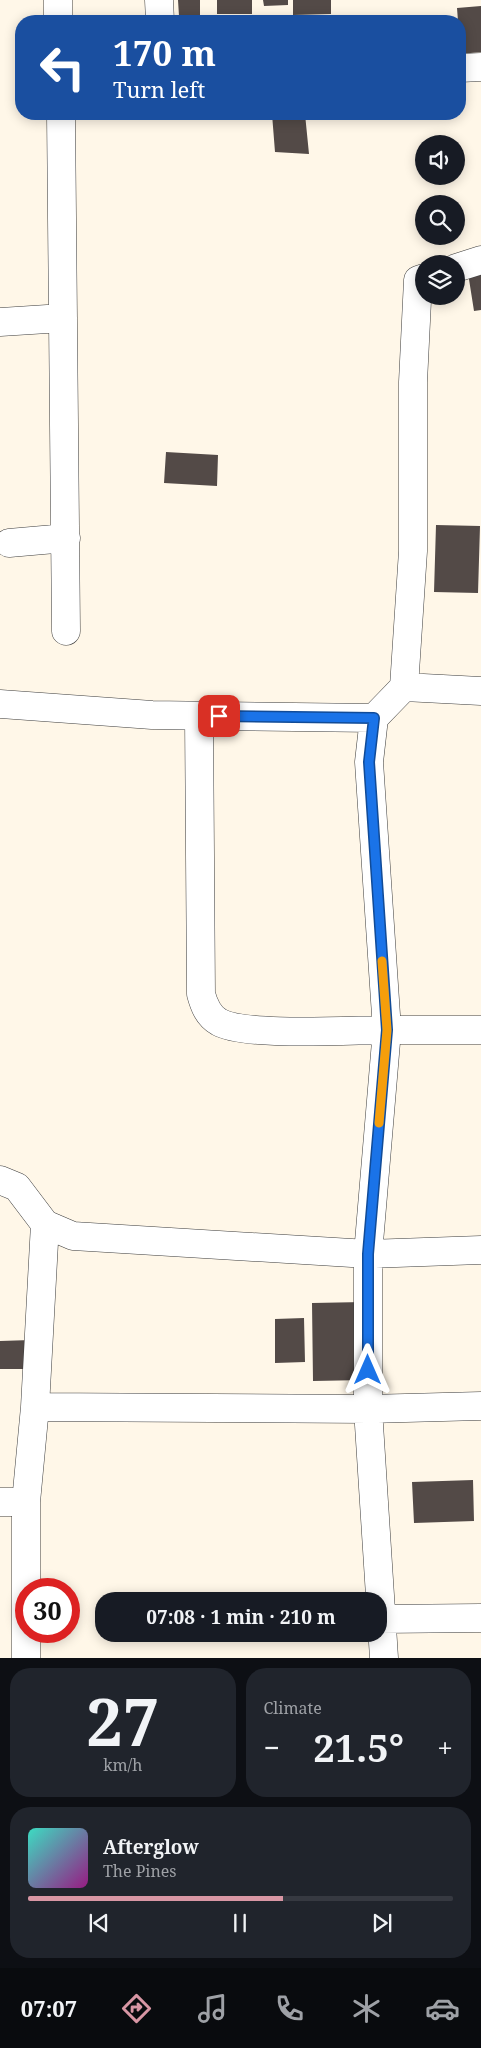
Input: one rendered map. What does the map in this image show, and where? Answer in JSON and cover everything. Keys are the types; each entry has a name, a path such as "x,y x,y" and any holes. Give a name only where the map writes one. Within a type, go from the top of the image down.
{"street":[{"path":"58,0 58,15"},
{"path":"159,0 160,15"},
{"path":"466,68 481,67"},
{"path":"61,120 66,630"},
{"path":"465,265 481,260"},
{"path":"378,1592 368,1409 368,1254 387,1030 369,762 374,718 404,687 413,551 412,382 417,305"},
{"path":"0,322 63,318"},
{"path":"9,543 66,538"},
{"path":"404,687 481,691"},
{"path":"0,704 152,715 374,718"},
{"path":"199,716 201,994 205,1009 218,1022 233,1028 272,1030 481,1030"},
{"path":"0,1180 18,1186 45,1224 73,1236 368,1254 481,1250"},
{"path":"26,1658 13,1502 35,1407 45,1224"},
{"path":"35,1407 368,1409 481,1406"},
{"path":"387,1619 481,1618"},
{"path":"382,1642 384,1658"}],"building":[{"path":"178,0 200,0 200,15 179,15"},
{"path":"217,0 252,0 252,14 217,14"},
{"path":"263,0 288,0 288,5 264,6"},
{"path":"293,0 331,0 331,14 293,15"},
{"path":"481,6 481,52 466,53 466,15 458,15 457,8"},
{"path":"272,120 306,120 309,154 275,152"},
{"path":"481,271 481,310 474,311 468,273"},
{"path":"166,452 218,455 217,486 164,483"},
{"path":"436,525 480,526 478,593 434,592"},
{"path":"364,1302 365,1380 313,1381 312,1303"},
{"path":"304,1318 305,1362 275,1363 275,1319"},
{"path":"31,1340 32,1369 0,1369 0,1341"},
{"path":"473,1480 474,1521 414,1523 412,1482"}],"slow traffic":[{"path":"379,1123 387,1030 382,961"}],"route":[{"path":"219,716 374,718 369,762 387,1030 368,1254 368,1370"}]}
